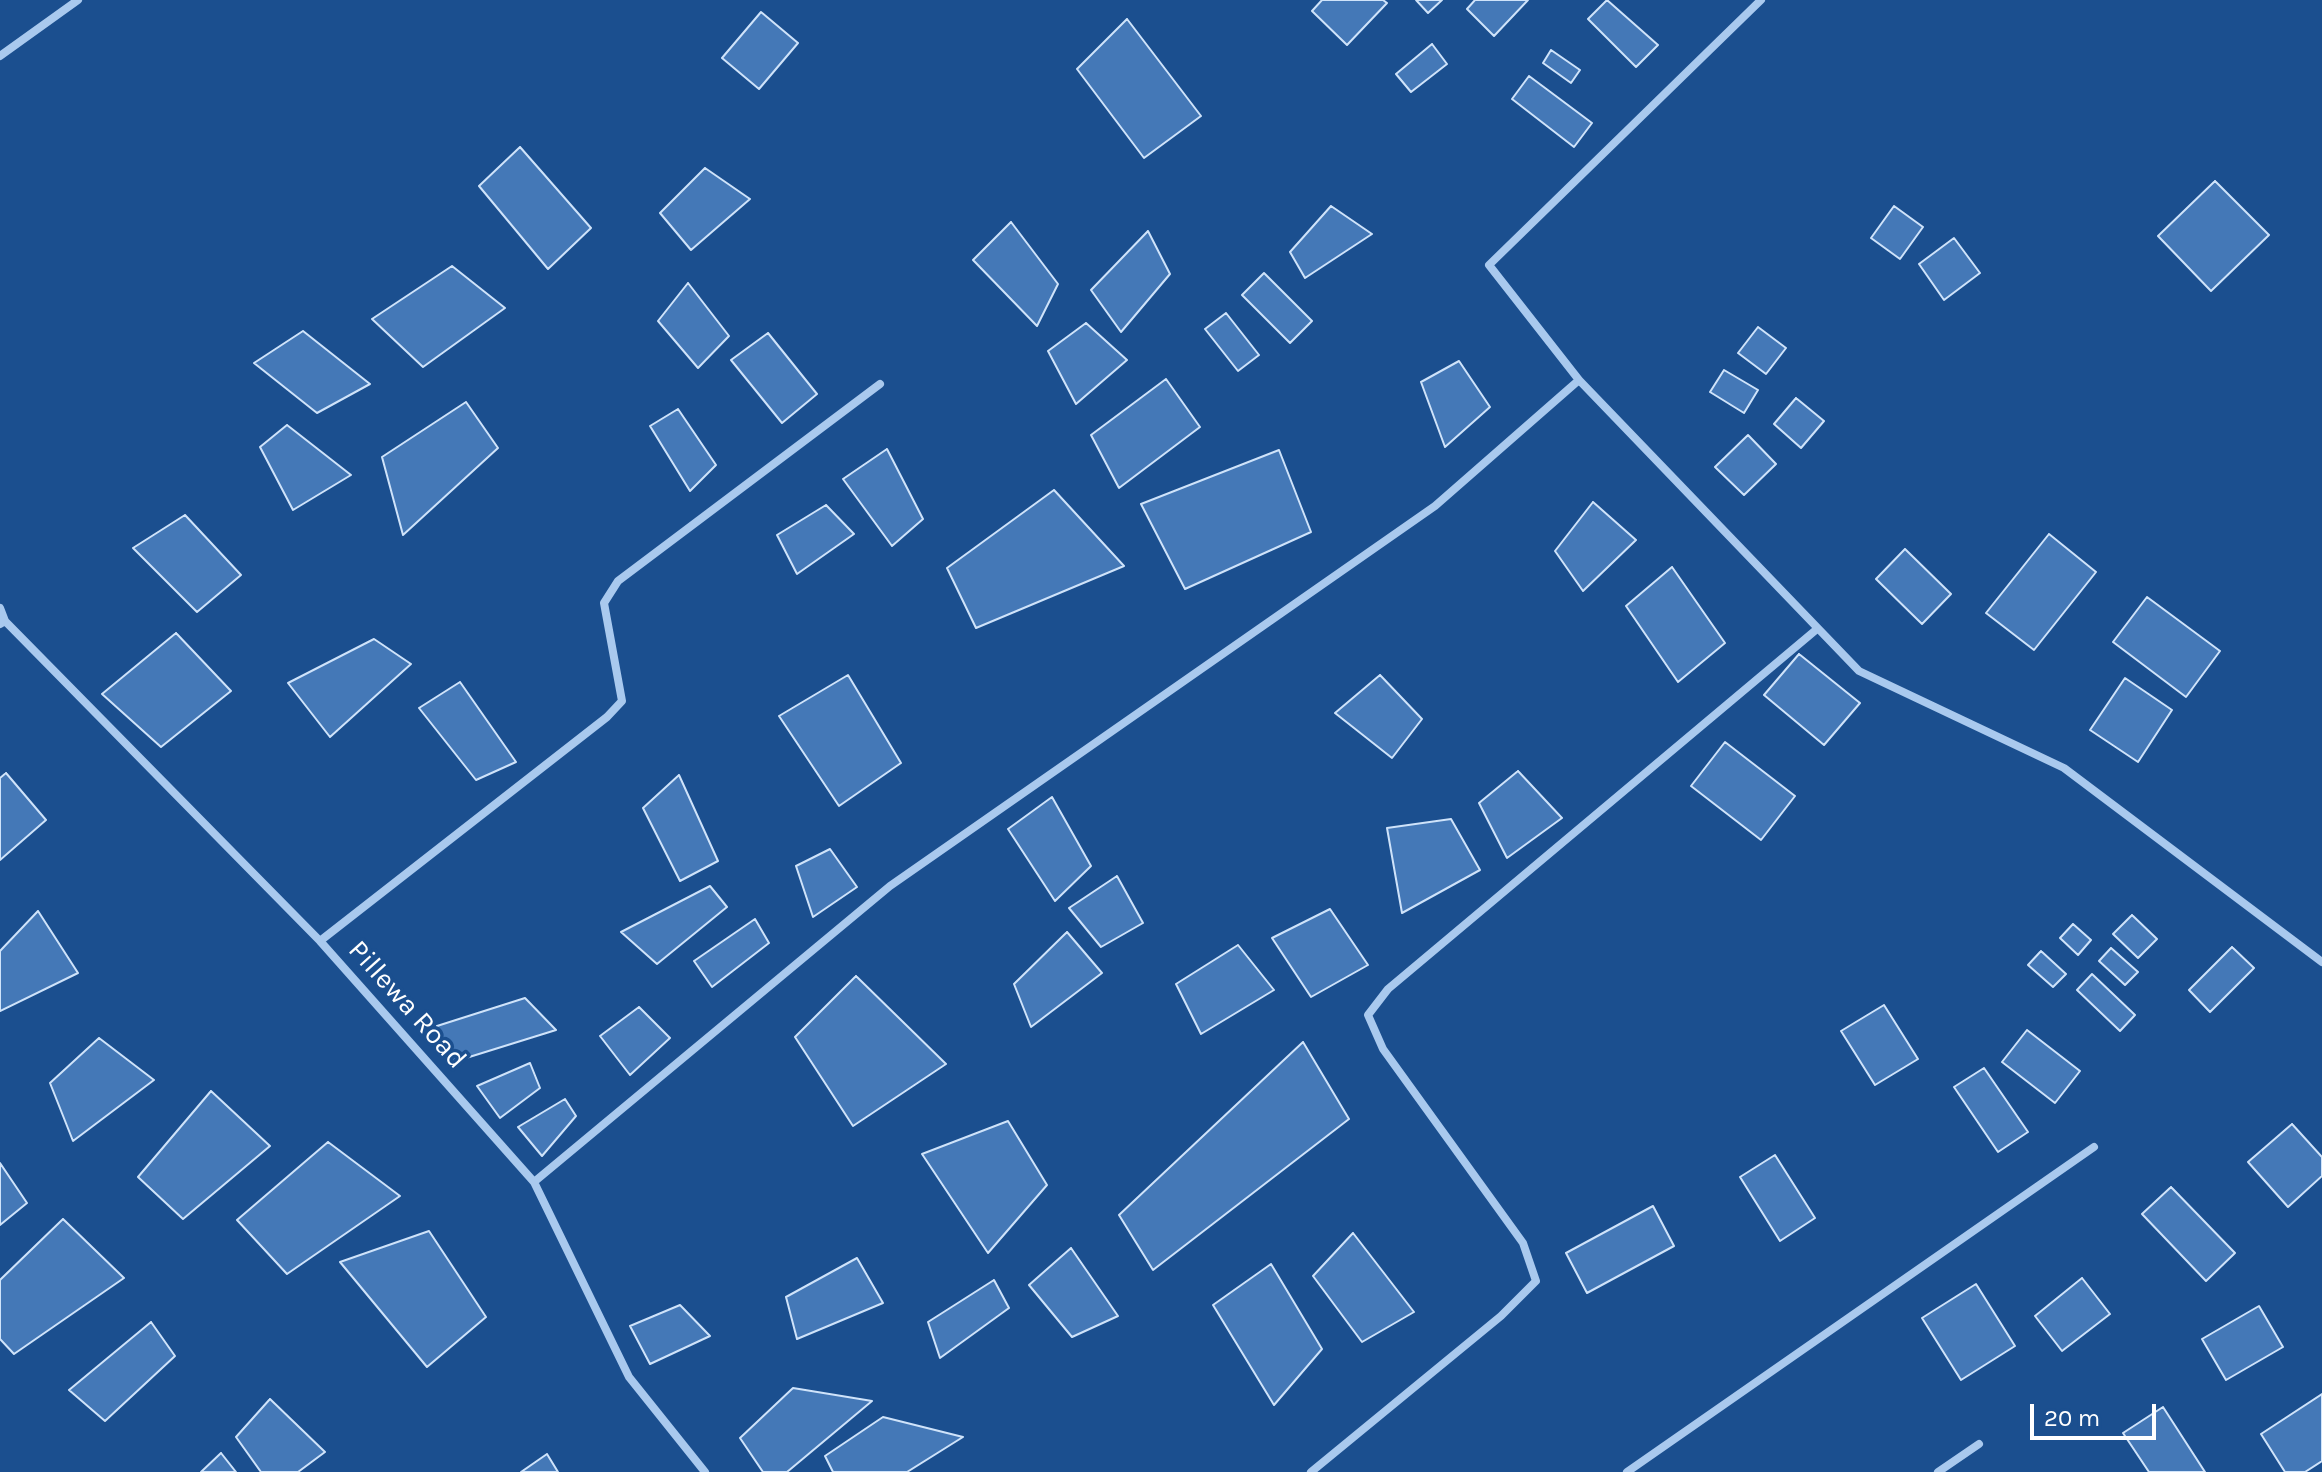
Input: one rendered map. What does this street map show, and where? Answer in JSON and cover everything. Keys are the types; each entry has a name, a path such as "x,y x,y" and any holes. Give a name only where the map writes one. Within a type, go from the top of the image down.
{"street":[{"path":"0,56 78,0"},
{"path":"1761,0 1489,265 1579,380 1859,671 2064,768 2322,962"},
{"path":"534,1182 890,886 1435,506 1579,380"},
{"path":"320,941 607,717 622,701 604,603 618,581 880,384"},
{"path":"0,608 3,622"},
{"name":"Pillewa Road","path":"3,622 320,941 534,1182 629,1377 705,1472"},
{"path":"1311,1472 1501,1316 1536,1281 1523,1243 1383,1049 1368,1015 1388,989 1817,629"},
{"path":"1627,1472 2094,1147"},
{"path":"1938,1472 1979,1444"}],"building":[{"path":"1322,0 1383,0 1387,3 1347,45 1312,11"},
{"path":"1416,0 1442,0 1428,13"},
{"path":"1475,0 1528,0 1494,36 1467,9"},
{"path":"1607,0 1658,45 1636,67 1588,19"},
{"path":"761,12 798,43 759,89 722,58"},
{"path":"1127,19 1201,116 1144,158 1077,69"},
{"path":"1432,44 1447,64 1411,92 1396,74"},
{"path":"1551,50 1580,70 1571,83 1543,63"},
{"path":"1529,76 1592,123 1574,147 1512,99"},
{"path":"520,147 591,228 548,269 479,186"},
{"path":"705,168 750,199 691,250 660,213"},
{"path":"2215,181 2269,235 2211,291 2158,236"},
{"path":"1331,206 1372,234 1305,278 1290,252"},
{"path":"1894,206 1923,227 1900,259 1871,238"},
{"path":"1011,222 1058,284 1037,326 973,260"},
{"path":"1148,231 1170,274 1121,332 1091,290"},
{"path":"1954,238 1980,273 1944,300 1919,264"},
{"path":"452,266 505,308 423,367 372,319"},
{"path":"1264,273 1312,321 1290,343 1242,295"},
{"path":"688,283 729,336 698,368 658,321"},
{"path":"1226,313 1259,355 1238,371 1205,329"},
{"path":"1086,323 1127,360 1076,404 1048,351"},
{"path":"1758,327 1786,348 1766,374 1738,353"},
{"path":"303,331 370,384 317,413 254,363"},
{"path":"768,333 817,394 782,423 731,360"},
{"path":"1459,361 1490,407 1445,447 1421,382"},
{"path":"1724,370 1758,390 1744,413 1710,392"},
{"path":"1166,379 1200,427 1119,488 1091,435"},
{"path":"1796,398 1824,421 1801,448 1774,424"},
{"path":"466,402 498,448 403,535 382,457"},
{"path":"678,409 716,465 690,491 650,426"},
{"path":"287,425 351,475 293,510 260,447"},
{"path":"1748,435 1776,464 1744,495 1715,467"},
{"path":"887,449 923,519 892,546 843,479"},
{"path":"1279,450 1311,532 1185,589 1141,504"},
{"path":"1054,490 1124,566 976,628 947,568"},
{"path":"1593,502 1636,540 1583,591 1555,551"},
{"path":"826,505 854,534 797,574 777,535"},
{"path":"185,515 241,575 197,612 133,548"},
{"path":"2049,534 2096,572 2034,650 1986,613"},
{"path":"1905,549 1951,594 1922,624 1876,579"},
{"path":"1672,567 1725,643 1678,682 1626,606"},
{"path":"2147,597 2220,651 2186,697 2113,642"},
{"path":"176,633 231,691 161,747 102,694"},
{"path":"374,639 411,664 330,737 288,683"},
{"path":"1799,654 1860,703 1824,745 1764,695"},
{"path":"848,675 901,763 839,806 779,716"},
{"path":"1380,675 1422,719 1392,758 1335,713"},
{"path":"2125,678 2172,710 2138,762 2090,730"},
{"path":"460,682 516,762 476,780 419,708"},
{"path":"1725,742 1795,796 1761,840 1691,786"},
{"path":"1518,771 1562,818 1507,858 1479,803"},
{"path":"6,773 46,820 0,860 0,778"},
{"path":"679,775 718,861 680,881 643,808"},
{"path":"1052,797 1091,866 1055,901 1008,829"},
{"path":"1451,819 1480,870 1402,913 1387,828"},
{"path":"830,849 857,887 813,917 796,866"},
{"path":"1117,876 1143,923 1101,947 1069,908"},
{"path":"710,886 727,907 657,964 621,932"},
{"path":"1330,909 1368,965 1311,997 1272,938"},
{"path":"38,911 78,973 0,1011 0,951"},
{"path":"2132,915 2157,939 2138,958 2113,934"},
{"path":"755,919 769,943 712,987 694,961"},
{"path":"2073,924 2091,940 2078,955 2060,938"},
{"path":"1067,932 1102,973 1031,1027 1014,984"},
{"path":"1238,945 1274,990 1201,1034 1176,984"},
{"path":"2232,947 2254,968 2210,1012 2189,990"},
{"path":"2111,948 2138,972 2125,985 2099,961"},
{"path":"2041,951 2066,974 2053,987 2028,965"},
{"path":"2092,974 2135,1015 2120,1031 2077,990"},
{"path":"856,976 946,1064 853,1126 795,1037"},
{"path":"525,998 556,1030 450,1063 437,1026"},
{"path":"1884,1005 1918,1059 1875,1085 1841,1031"},
{"path":"639,1007 670,1038 630,1075 600,1036"},
{"path":"2027,1030 2080,1071 2055,1103 2002,1062"},
{"path":"99,1038 154,1080 73,1141 50,1083"},
{"path":"1303,1042 1349,1119 1153,1270 1119,1215"},
{"path":"530,1063 540,1088 500,1118 477,1086"},
{"path":"1984,1068 2028,1132 1998,1152 1954,1087"},
{"path":"211,1091 270,1146 183,1219 138,1177"},
{"path":"565,1099 576,1116 542,1156 518,1127"},
{"path":"1008,1121 1047,1185 988,1253 922,1154"},
{"path":"2292,1124 2322,1157 2322,1176 2288,1207 2248,1162"},
{"path":"328,1142 400,1196 287,1274 237,1220"},
{"path":"1775,1155 1815,1218 1780,1241 1740,1177"},
{"path":"0,1163 27,1203 0,1225"},
{"path":"2171,1187 2235,1253 2206,1281 2142,1214"},
{"path":"1653,1206 1674,1246 1587,1293 1566,1253"},
{"path":"63,1219 124,1278 14,1354 0,1339 0,1280"},
{"path":"429,1231 486,1317 427,1367 340,1262"},
{"path":"1353,1233 1414,1312 1362,1342 1313,1276"},
{"path":"1071,1248 1118,1316 1072,1337 1029,1285"},
{"path":"857,1258 883,1303 797,1339 786,1297"},
{"path":"1271,1264 1322,1349 1274,1405 1213,1305"},
{"path":"2082,1278 2110,1314 2062,1351 2035,1316"},
{"path":"994,1280 1009,1308 940,1358 928,1322"},
{"path":"1976,1284 2015,1346 1961,1380 1922,1318"},
{"path":"680,1305 710,1336 650,1364 630,1326"},
{"path":"2259,1306 2283,1347 2226,1380 2202,1339"},
{"path":"151,1322 175,1356 105,1421 69,1390"},
{"path":"793,1388 872,1401 787,1472 763,1472 740,1438"},
{"path":"2322,1394 2322,1461 2305,1472 2285,1472 2261,1434"},
{"path":"270,1399 325,1452 298,1472 261,1472 236,1437"},
{"path":"2163,1407 2205,1472 2149,1472 2123,1433"},
{"path":"883,1417 963,1437 907,1472 833,1472 825,1456"},
{"path":"221,1453 236,1472 201,1472"},
{"path":"547,1454 558,1472 521,1472"}]}
